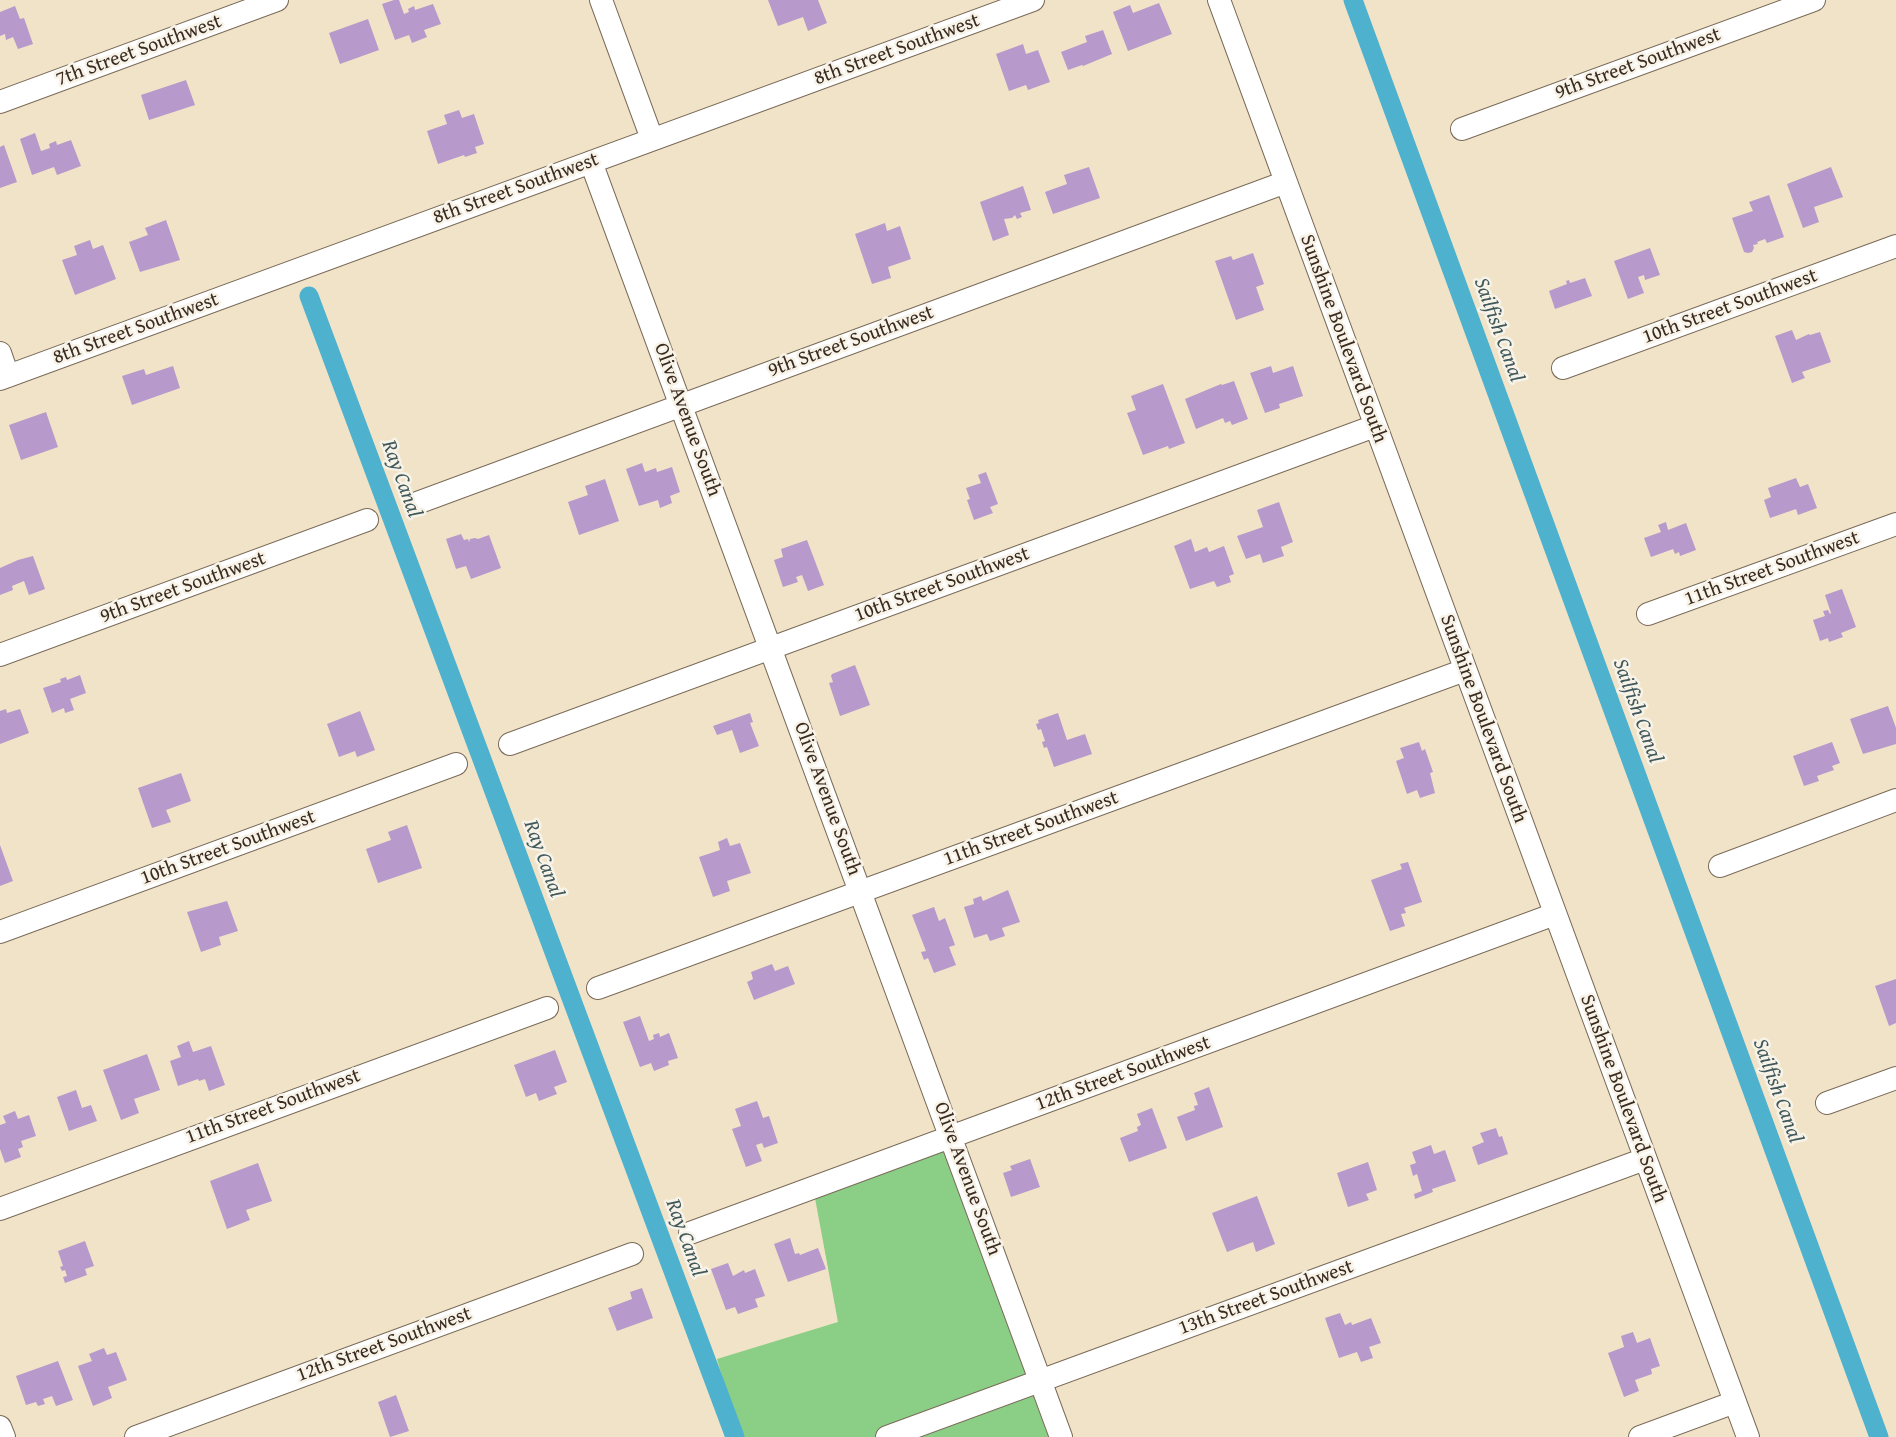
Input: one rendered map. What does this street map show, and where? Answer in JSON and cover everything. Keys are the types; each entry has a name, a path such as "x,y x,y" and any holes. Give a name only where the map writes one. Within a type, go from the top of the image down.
{"street":[{"name":"7th Street Southwest","path":"0,102 277,0"},
{"path":"601,0 652,140"},
{"name":"8th Street Southwest","path":"4,378 1033,0"},
{"name":"Sunshine Boulevard South","path":"1219,0 1374,426 1748,1437"},
{"name":"9th Street Southwest","path":"1462,129 1814,0"},
{"name":"Olive Avenue South","path":"591,162 1061,1437"},
{"name":"9th Street Southwest","path":"417,502 1286,182"},
{"name":"10th Street Southwest","path":"1563,368 1896,246"},
{"path":"0,353 4,378"},
{"name":"10th Street Southwest","path":"510,744 1374,426"},
{"name":"9th Street Southwest","path":"0,655 367,520"},
{"name":"11th Street Southwest","path":"1648,614 1896,524"},
{"name":"11th Street Southwest","path":"598,988 1465,670"},
{"name":"10th Street Southwest","path":"0,932 456,764"},
{"path":"1720,866 1896,800"},
{"name":"12th Street Southwest","path":"690,1232 1555,914"},
{"name":"11th Street Southwest","path":"0,1209 547,1008"},
{"path":"1827,1103 1896,1078"},
{"name":"13th Street Southwest","path":"887,1437 1645,1158"},
{"name":"12th Street Southwest","path":"136,1437 632,1254"},
{"path":"1640,1437 1735,1402"},
{"path":"0,1427 4,1437"}],"green space":[{"path":"937,1135 1062,1437 739,1437 717,1359 838,1322 812,1182"}],"building":[{"path":"399,0 404,14 409,12 408,9 414,6 415,10 433,4 441,24 424,30 427,37 412,43 409,35 395,40 382,4"},
{"path":"768,0 818,0 827,23 808,31 803,17 778,26"},
{"path":"1159,3 1172,34 1128,51 1113,12 1130,5 1133,13"},
{"path":"15,6 20,19 24,18 33,44 18,49 13,37 6,40 5,34 0,36 0,12"},
{"path":"368,19 379,50 340,64 329,33"},
{"path":"1103,30 1112,54 1068,70 1061,52 1087,42 1085,36"},
{"path":"1023,44 1026,54 1038,50 1050,82 1028,90 1026,85 1009,91 996,54"},
{"path":"186,80 195,105 149,120 141,95"},
{"path":"459,110 462,118 474,114 484,144 475,147 477,153 465,157 464,155 438,164 427,131 447,124 444,115"},
{"path":"35,133 41,151 50,148 49,144 56,141 57,145 71,140 81,166 57,175 54,167 32,175 20,139"},
{"path":"4,145 17,182 0,188 0,147"},
{"path":"1089,167 1100,198 1053,214 1045,192 1067,184 1064,175"},
{"path":"1831,167 1843,197 1814,207 1819,222 1803,228 1787,184"},
{"path":"1023,186 1031,210 1020,213 1022,217 1017,219 1015,215 1012,218 1004,219 1009,235 993,241 980,202"},
{"path":"1769,195 1784,237 1767,243 1765,239 1757,242 1758,244 1753,245 1752,252 1744,252 1732,218 1753,211 1749,202"},
{"path":"166,220 180,260 140,272 129,242 148,235 145,228"},
{"path":"885,223 887,231 900,226 911,259 888,267 891,278 872,284 855,234"},
{"path":"90,240 93,249 103,245 116,279 75,295 62,260 77,255 74,246"},
{"path":"1650,248 1660,275 1645,280 1644,275 1638,277 1644,293 1628,299 1614,261"},
{"path":"1253,253 1264,284 1256,287 1264,310 1236,320 1215,261 1231,256 1233,260"},
{"path":"1585,278 1592,296 1555,309 1549,291 1567,284 1566,281 1569,280 1570,283"},
{"path":"1792,330 1796,340 1809,334 1820,332 1831,362 1802,372 1805,378 1792,383 1775,336"},
{"path":"173,366 180,388 132,405 122,376 144,369 146,375"},
{"path":"1271,366 1273,373 1293,366 1303,396 1279,404 1280,408 1265,413 1250,373"},
{"path":"1234,381 1248,419 1232,425 1230,421 1225,423 1223,418 1196,429 1185,399 1221,384"},
{"path":"1163,384 1185,443 1169,449 1168,446 1143,455 1127,413 1136,410 1131,396"},
{"path":"46,412 58,447 21,460 9,425"},
{"path":"642,463 645,472 656,468 657,472 672,467 680,492 670,496 672,503 660,508 658,500 639,506 626,469"},
{"path":"986,472 998,504 990,507 993,513 974,520 967,500 970,499 966,488 981,483 978,475"},
{"path":"1796,478 1800,487 1808,484 1817,508 1798,515 1796,509 1770,518 1764,500 1771,497 1768,488"},
{"path":"605,479 619,521 579,535 568,502 588,495 585,486"},
{"path":"1279,502 1293,542 1281,547 1284,556 1263,563 1260,554 1246,559 1237,536 1263,527 1257,510"},
{"path":"1666,522 1668,530 1686,523 1696,550 1680,556 1679,552 1675,554 1673,549 1651,557 1644,538 1661,532 1658,525"},
{"path":"461,534 464,540 468,539 469,542 470,539 478,539 489,535 501,568 471,579 466,566 456,569 446,539"},
{"path":"1191,539 1195,552 1207,547 1209,552 1224,546 1234,574 1229,576 1231,582 1217,587 1214,581 1190,589 1174,546"},
{"path":"807,540 824,585 808,591 802,575 796,577 798,582 783,587 774,560 783,557 781,549"},
{"path":"33,556 45,589 29,595 24,581 12,586 13,590 0,595 0,568"},
{"path":"1842,589 1856,627 1841,633 1843,637 1829,642 1828,638 1820,641 1813,620 1825,616 1823,611 1828,610 1831,613 1825,595"},
{"path":"855,665 870,705 840,716 829,683 833,682 831,676"},
{"path":"80,675 86,693 70,699 74,710 65,713 64,708 52,713 43,688 61,682 60,679 66,677 67,680"},
{"path":"1888,706 1896,728 1896,744 1863,754 1850,719"},
{"path":"6,709 7,713 20,709 29,733 0,744 0,711"},
{"path":"360,711 375,750 357,757 355,751 339,757 327,724"},
{"path":"750,713 753,722 750,723 759,746 740,753 732,730 717,735 713,726"},
{"path":"1058,713 1067,740 1085,734 1092,754 1054,767 1047,747 1044,748 1042,742 1045,741 1041,729 1038,730 1036,724 1039,723 1038,720"},
{"path":"1419,742 1422,751 1425,749 1433,772 1430,773 1435,793 1420,798 1417,790 1407,794 1396,761 1404,758 1400,748"},
{"path":"1832,742 1840,763 1832,766 1834,770 1817,776 1819,781 1804,786 1793,756"},
{"path":"181,773 191,801 166,810 171,822 152,828 138,788"},
{"path":"407,825 422,868 378,883 366,849 391,840 388,832"},
{"path":"727,838 730,846 740,843 751,873 727,881 730,891 713,897 699,857 720,850 718,842"},
{"path":"0,845 13,881 0,886"},
{"path":"1408,862 1422,902 1404,908 1406,913 1401,914 1405,926 1390,931 1371,880 1402,869 1400,864"},
{"path":"1008,890 1020,922 1002,928 1005,936 990,941 987,934 974,938 964,907 974,904 973,899 981,896 983,901"},
{"path":"227,901 238,931 219,937 221,945 201,952 187,912"},
{"path":"934,907 939,921 945,918 955,945 949,947 956,965 934,973 928,958 924,960 921,952 926,951 912,915"},
{"path":"772,964 775,971 788,966 795,984 754,1000 747,982 753,979 751,972"},
{"path":"1896,979 1896,1023 1889,1026 1875,986"},
{"path":"640,1016 649,1041 654,1039 653,1035 659,1033 660,1037 669,1033 678,1058 668,1061 669,1065 654,1071 651,1063 640,1067 623,1022"},
{"path":"189,1041 193,1052 211,1046 225,1085 209,1091 205,1079 199,1081 198,1079 178,1086 170,1061 181,1057 177,1046"},
{"path":"555,1050 567,1082 554,1087 557,1094 539,1101 536,1093 526,1097 514,1065"},
{"path":"147,1054 160,1090 134,1099 139,1113 121,1120 103,1070"},
{"path":"1209,1087 1223,1127 1186,1141 1177,1117 1195,1110 1194,1106 1198,1105 1194,1093"},
{"path":"76,1090 82,1108 91,1105 97,1121 69,1131 57,1097"},
{"path":"757,1101 763,1118 769,1116 778,1143 764,1148 762,1143 756,1145 762,1161 746,1167 732,1129 741,1126 735,1109"},
{"path":"1152,1108 1167,1148 1129,1162 1120,1138 1138,1131 1137,1127 1141,1125 1137,1114"},
{"path":"15,1111 18,1119 29,1115 36,1136 21,1141 23,1147 18,1149 21,1157 5,1163 0,1149 0,1125 6,1123 3,1116"},
{"path":"1496,1128 1499,1137 1502,1136 1508,1154 1478,1165 1472,1147 1484,1142 1480,1133"},
{"path":"1431,1145 1434,1154 1445,1150 1456,1181 1432,1189 1433,1192 1415,1199 1414,1194 1422,1191 1417,1174 1413,1176 1410,1165 1416,1163 1412,1152"},
{"path":"1030,1159 1040,1187 1011,1197 1003,1173 1012,1170 1010,1166"},
{"path":"1368,1162 1377,1190 1366,1194 1369,1200 1348,1207 1337,1173"},
{"path":"258,1163 272,1201 246,1210 250,1220 227,1229 210,1181"},
{"path":"1257,1196 1275,1244 1256,1252 1253,1242 1227,1252 1212,1213"},
{"path":"790,1238 795,1254 799,1253 800,1255 818,1248 826,1269 788,1282 774,1244"},
{"path":"85,1241 94,1266 85,1269 87,1275 65,1283 63,1277 67,1276 65,1270 62,1271 60,1267 63,1266 58,1251"},
{"path":"728,1263 733,1276 744,1270 745,1273 755,1269 765,1296 755,1299 758,1307 738,1314 735,1307 726,1310 711,1269"},
{"path":"642,1288 653,1318 617,1331 608,1308 632,1299 630,1292"},
{"path":"1340,1313 1345,1325 1351,1322 1352,1325 1371,1318 1381,1343 1369,1347 1373,1358 1361,1362 1357,1352 1339,1358 1325,1318"},
{"path":"1633,1332 1637,1343 1650,1338 1660,1366 1651,1369 1652,1374 1635,1380 1639,1391 1624,1397 1608,1353 1624,1347 1621,1336"},
{"path":"104,1348 107,1355 116,1352 127,1380 108,1387 112,1398 93,1406 78,1366 92,1361 89,1354"},
{"path":"58,1361 73,1400 56,1406 52,1396 43,1399 45,1404 38,1406 36,1402 26,1405 16,1376"},
{"path":"396,1395 409,1431 390,1437 378,1402"}],"waterway":[{"name":"Sailfish Canal","path":"1353,0 1879,1437"},
{"name":"Ray Canal","path":"309,296 735,1437"}]}
